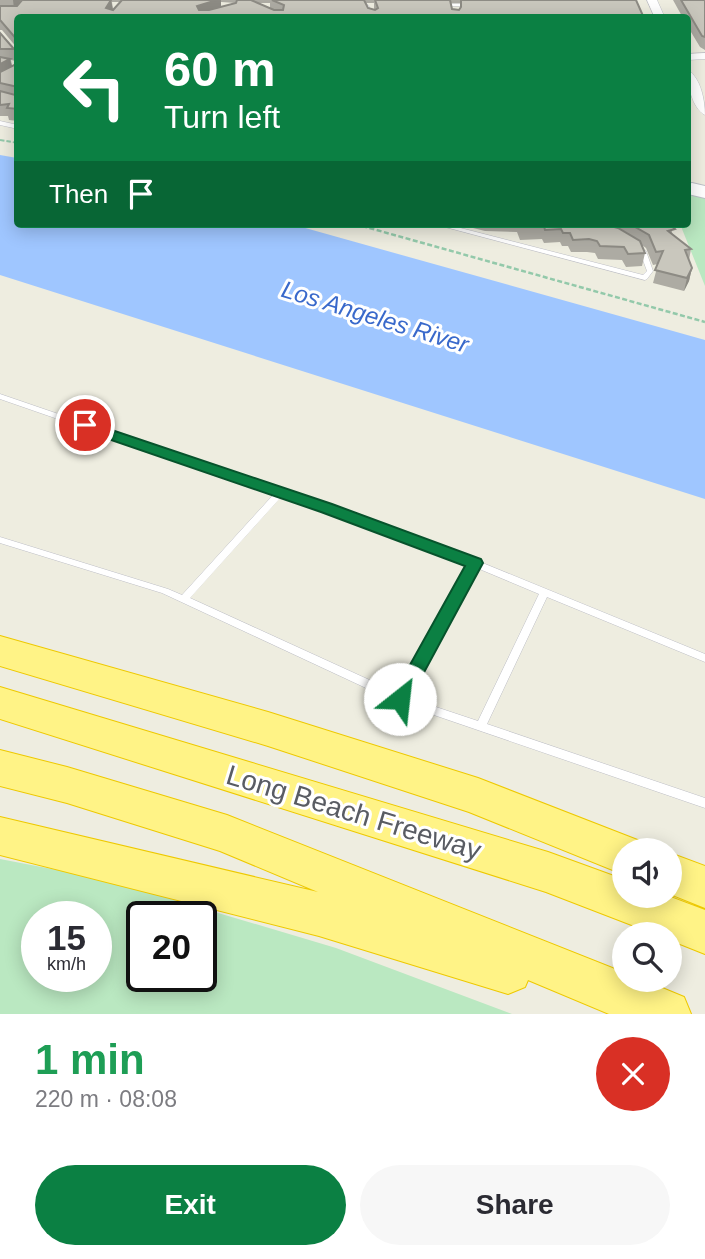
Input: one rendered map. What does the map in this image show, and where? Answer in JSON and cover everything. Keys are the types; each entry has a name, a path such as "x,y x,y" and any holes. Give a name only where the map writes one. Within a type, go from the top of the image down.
{"highway":[{"path":"3,652 268,729 478,796 612,850"},
{"name":"Long Beach Freeway","path":"0,703 548,872 705,932"},
{"path":"0,768 67,785 227,834 667,1014"},
{"path":"0,776 67,785"},
{"path":"0,836 169,875 431,945 633,1014"},
{"path":"682,878 705,887"}],"street":[{"path":"691,80 705,112"}],"lane":[{"path":"353,5 379,5"},
{"path":"366,5 371,14"},
{"path":"429,5 479,5"},
{"path":"454,5 455,14"},
{"path":"0,34 14,53"},
{"path":"452,228 645,278 650,271 643,251 627,242"},
{"path":"0,396 281,492 475,563 705,658"},
{"path":"183,600 281,492"},
{"path":"0,540 164,591 400,699 705,803"},
{"path":"400,699 475,563"},
{"path":"481,726 545,592"}],"path":[{"path":"369,228 705,322"}],"green space":[{"path":"691,193 705,196 705,286 682,228 691,228"},
{"path":"0,859 104,879 178,901 126,901 126,992 217,992 217,913 336,948 512,1014 0,1014"}],"water":[{"name":"Los Angeles River","path":"0,155 14,157 14,228 305,228 705,340 705,499 0,275"}],"building":[{"path":"22,0 111,0 106,8 113,10 122,0 217,0 197,6 199,10 209,10 236,3 237,0 251,0 274,10 283,10 284,5 272,0 364,0 368,8 375,10 378,8 375,0 450,0 452,9 459,10 461,0 636,0 642,14 14,14 14,36 0,20 0,6 17,6"},
{"path":"681,0 705,0 705,37 702,36"},
{"path":"0,33 14,49 0,49"},
{"path":"0,57 10,59 0,64"},
{"path":"14,65 14,86 0,83 0,72"},
{"path":"0,91 14,95 14,109 7,108 9,104 0,105"},
{"path":"544,228 618,228 640,241 645,253 628,254 624,247 600,246 597,241 589,239 573,240 570,233 563,233 561,229"},
{"path":"637,228 675,229 668,231 691,249 685,250 692,268 687,278 655,270 663,251 656,252 649,235"}],"route":[{"path":"85,425 426,543 475,563 400,699"}]}
